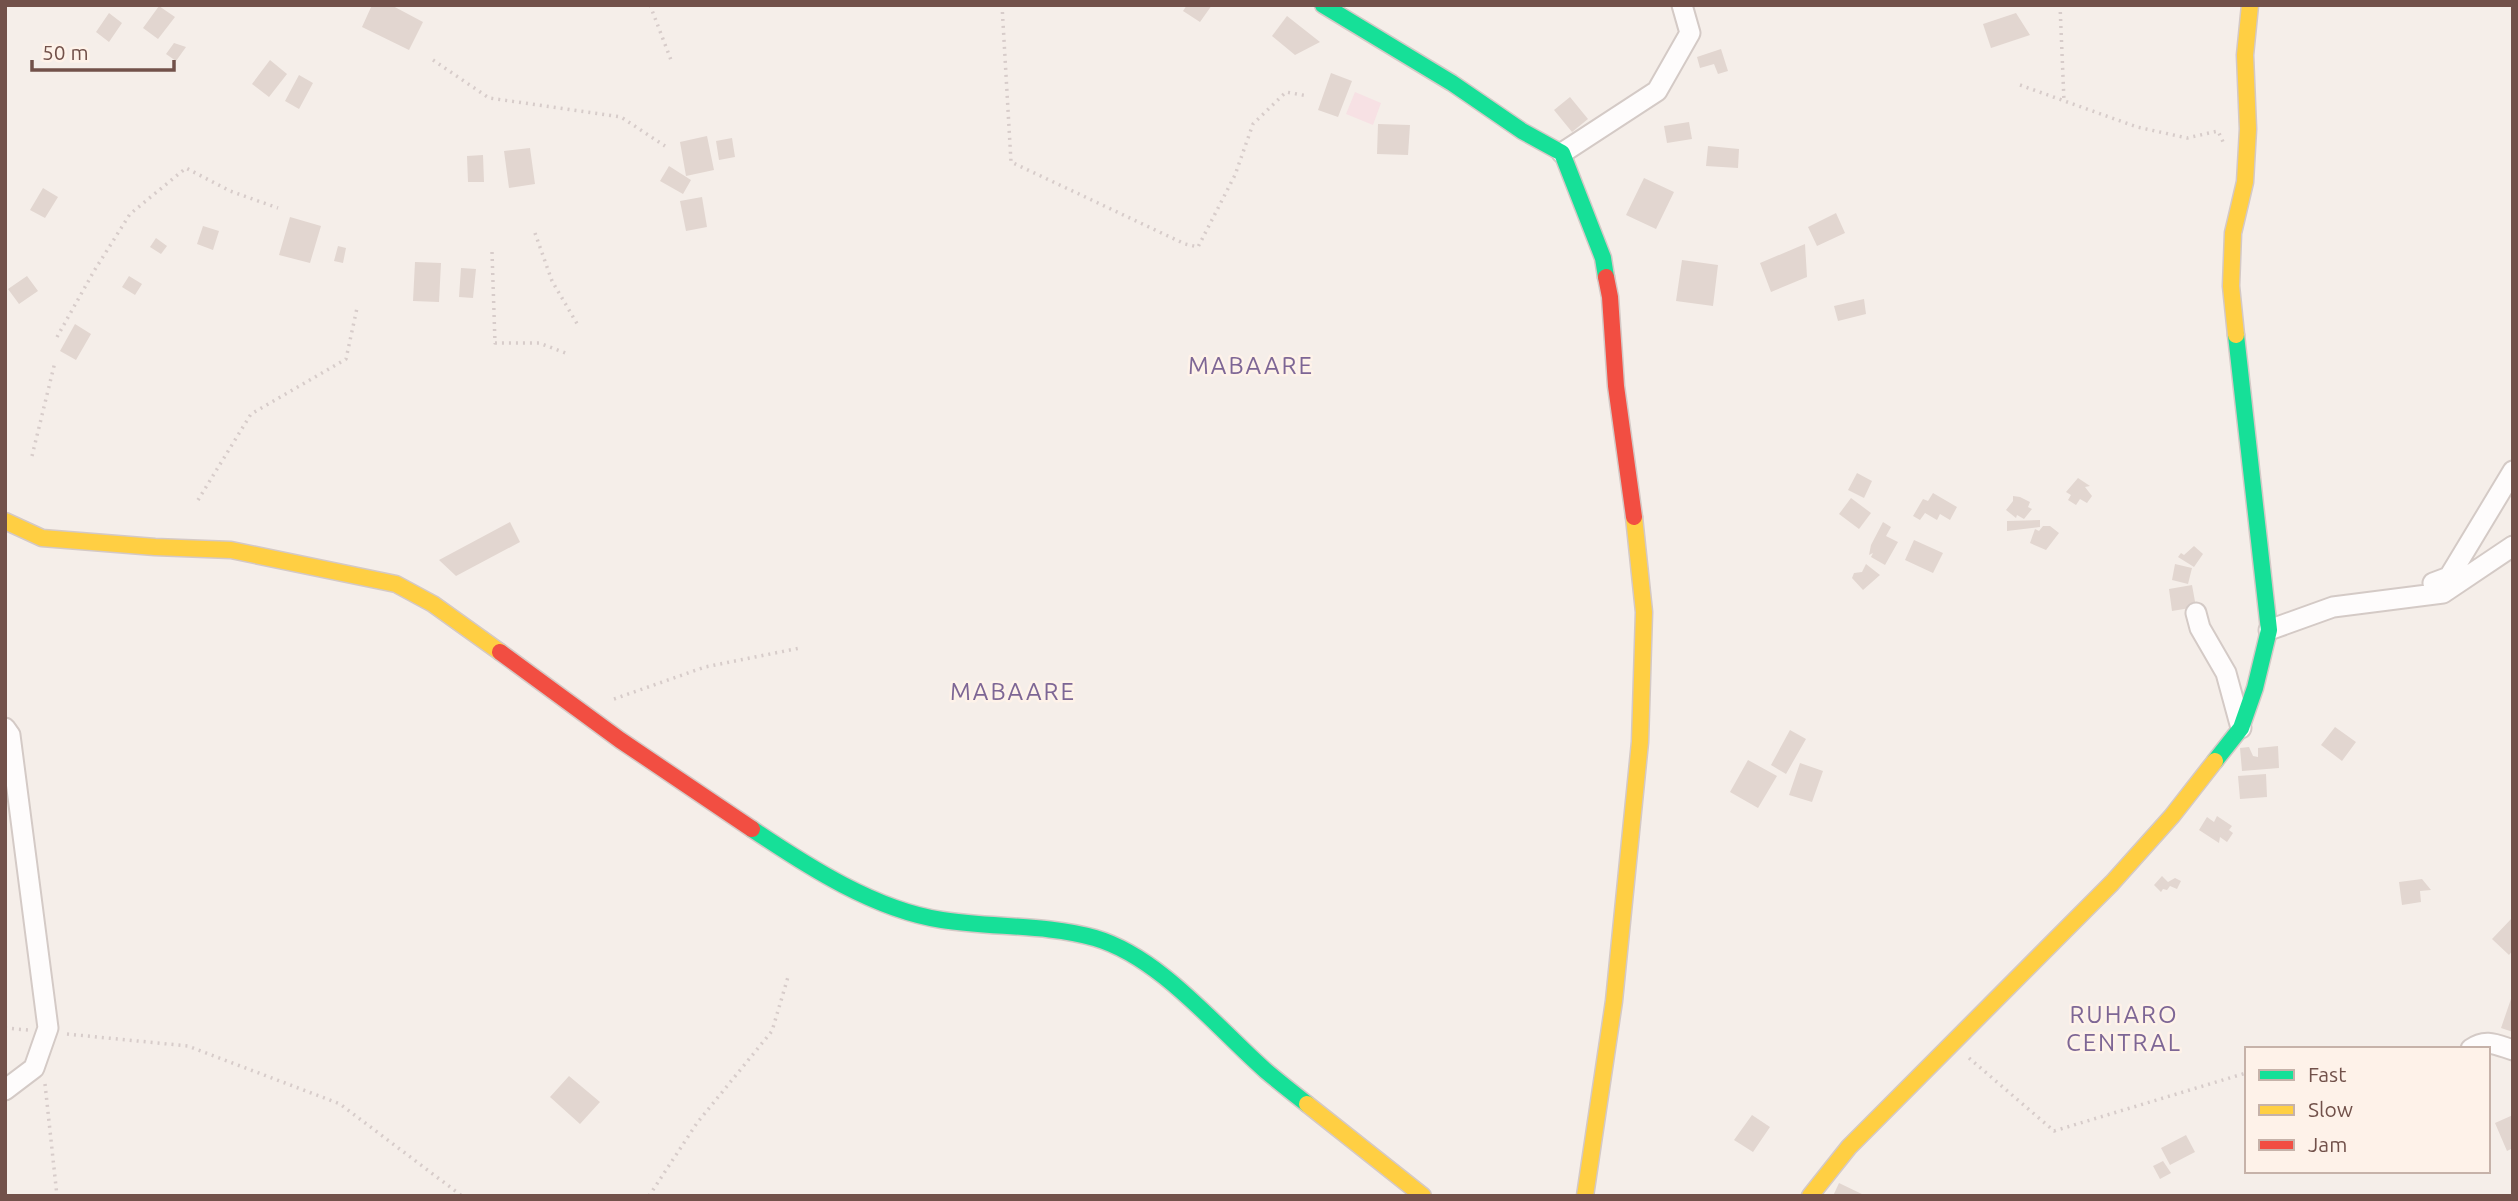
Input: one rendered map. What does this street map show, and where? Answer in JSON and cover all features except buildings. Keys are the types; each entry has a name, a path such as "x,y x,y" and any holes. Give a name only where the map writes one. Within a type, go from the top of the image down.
{"street":[{"path":"1323,5 1452,83 1522,131 1562,153 1603,258 1644,612 1640,742 1621,931 1600,1106 1585,1196"},
{"path":"1562,153 1657,91 1690,33 1682,5"},
{"path":"1810,1196 1849,1147 2112,883 2172,816 2241,728 2255,688 2269,630 2231,286 2233,233 2245,182 2248,129 2245,55 2250,5"},
{"path":"2379,603 2449,577 2513,471"},
{"path":"5,522 42,538 231,550 396,584 433,604 620,740 792,856 875,900 941,920 1063,932 1096,938 1129,953 1183,991 1266,1071 1423,1196"},
{"path":"2269,630 2333,607 2443,593 2513,546"},
{"path":"2196,612 2200,628 2226,673 2241,728"},
{"path":"5,728 10,735 48,1028 36,1039 34,1068 5,1090"},
{"path":"2474,1047 2490,1042 2513,1050"}],"path":[{"path":"650,5 671,60"},
{"path":"1002,5 1011,162 1185,244 1198,247 1235,175 1254,124 1286,92 1308,96"},
{"path":"2060,5 2064,101"},
{"path":"433,60 489,98 621,117 665,146"},
{"path":"2020,85 2137,127 2188,138 2218,131 2226,149"},
{"path":"57,337 130,214 186,168 230,191 278,208"},
{"path":"535,233 552,281 579,327"},
{"path":"492,251 495,343 539,343 568,354"},
{"path":"198,500 251,414 346,359 357,308"},
{"path":"32,456 55,362"},
{"path":"614,699 705,667 800,648"},
{"path":"649,1196 697,1123 772,1031 788,977"},
{"path":"5,1028 36,1039 57,1196"},
{"path":"57,1033 188,1046 340,1104 461,1196"},
{"path":"1952,1043 2054,1131 2245,1073"}],"shaded area":[{"path":"1355,92 1381,103 1373,125 1346,114"}],"traffic: fast":[{"path":"1323,5 1452,83 1522,131 1562,153 1603,258 1606,277"},
{"path":"2215,761 2241,728 2255,688 2269,630 2236,335"},
{"path":"752,829 842,885 892,907 942,920 1076,934 1119,947 1186,995 1266,1071 1307,1104"}],"traffic: slow":[{"path":"2236,335 2231,286 2233,233 2245,182 2248,129 2245,55 2250,5"},
{"path":"1585,1196 1614,1001 1640,742 1644,612 1634,517"},
{"path":"5,521 42,538 231,550 396,584 433,604 500,652"},
{"path":"1810,1196 1849,1147 2112,883 2172,816 2215,761"},
{"path":"1307,1104 1423,1196"}],"traffic: jam":[{"path":"1606,277 1610,297 1616,386 1634,517"},
{"path":"500,652 620,740 752,829"}],"district":[{"name":"MABAARE","path":"1251,366"},
{"name":"MABAARE","path":"1013,692"},
{"name":"RUHARO CENTRAL","path":"2124,1029"}]}
